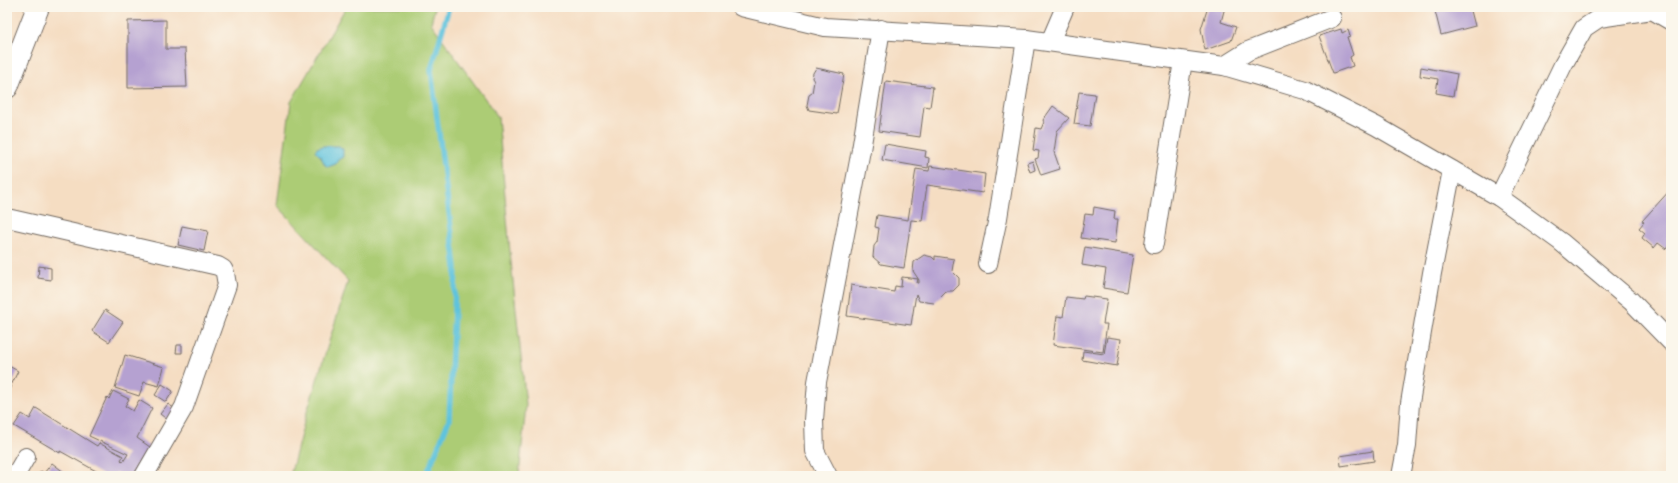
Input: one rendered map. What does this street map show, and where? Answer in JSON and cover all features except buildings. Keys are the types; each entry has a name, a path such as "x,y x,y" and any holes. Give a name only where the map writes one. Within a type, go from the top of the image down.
{"highway":[{"path":"7,87 38,7"}],"street":[{"path":"741,7 826,27 881,29 1026,39 1224,66 1305,90 1376,126 1499,197 1561,242 1631,301 1671,342"},
{"path":"1050,42 1065,7"},
{"path":"1499,197 1563,65 1594,13 1654,8 1671,20"},
{"path":"1224,66 1248,51 1332,18"},
{"path":"828,476 816,451 814,420 817,382 861,150 881,29"},
{"path":"988,264 998,218 1026,39"},
{"path":"1154,244 1182,61"},
{"path":"1400,476 1407,444 1410,403 1452,170"},
{"path":"7,218 218,266 223,269 227,285 184,407 144,476"},
{"path":"15,476 26,457"}],"green space":[{"path":"346,7 435,7 431,23 498,117 526,405 519,476 290,476 306,415 348,281 277,205 291,102"}],"water":[{"path":"323,146 339,146 343,149 343,157 338,160 336,164 328,167 315,151 317,148"}],"waterway":[{"path":"426,476 449,420 456,267 431,70 449,7"}]}
